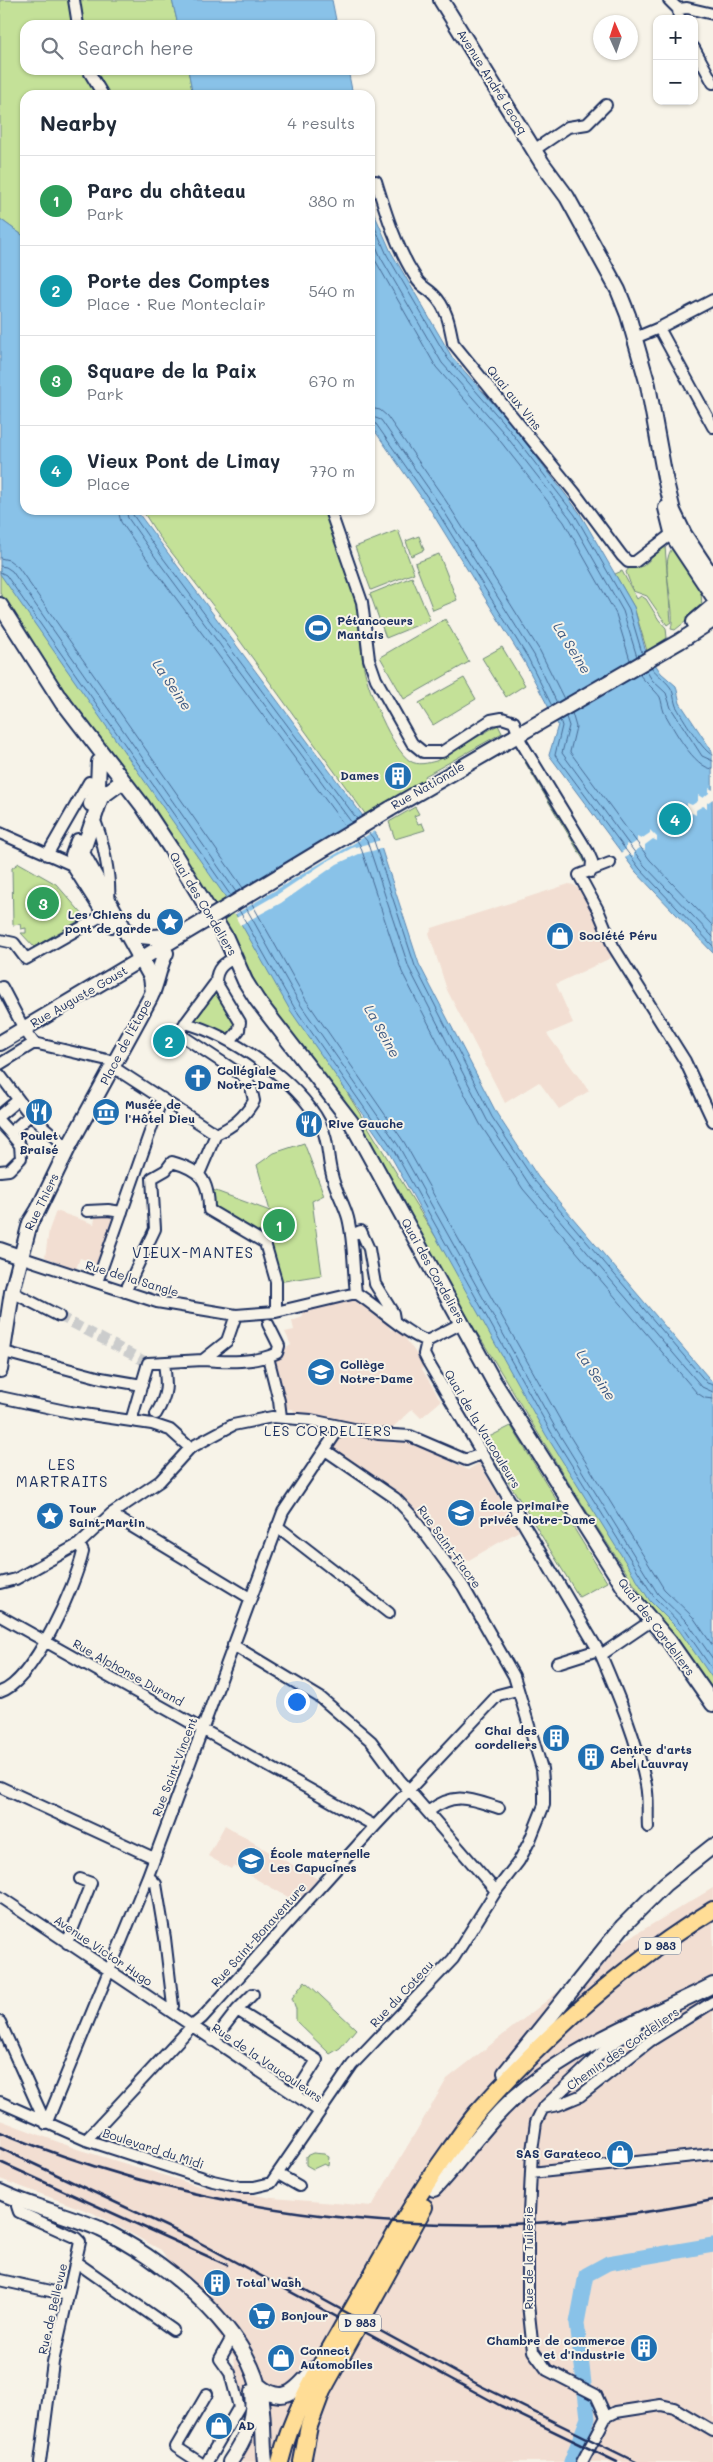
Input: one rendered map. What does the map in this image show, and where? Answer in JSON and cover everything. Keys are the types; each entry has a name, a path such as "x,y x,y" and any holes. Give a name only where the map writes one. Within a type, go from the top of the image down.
{"main road":[{"name":"Avenue André Lecoq","path":"441,0 542,163 562,188 575,214 598,250 618,290 635,338 648,385 676,530 713,596"},
{"name":"Avenue André Lecoq","path":"676,530 713,578"},
{"path":"0,605 59,697 79,734 99,762 107,782 82,851 107,907 140,964"},
{"name":"Rue Nationale","path":"655,654 713,606"},
{"name":"Rue Nationale","path":"195,927 390,809 713,620"},
{"name":"Quai des Cordeliers","path":"59,697 107,782 161,835 236,957 246,981 257,1000 351,1122 494,1382 622,1584 677,1652 713,1704"},
{"path":"107,782 74,852 75,867 124,928 140,964"},
{"path":"124,928 134,935 147,938 195,927"},
{"name":"Rue Auguste Goust","path":"140,964 166,953 195,927"},
{"name":"Rue Auguste Goust","path":"24,1030 140,964 195,927"},
{"path":"152,993 166,953"},
{"name":"Place de l'Étape","path":"68,1148 152,993 152,980 140,964"},
{"path":"0,1043 24,1030"},
{"name":"Rue Thiers","path":"0,1370 4,1352 3,1332 20,1257 30,1223 68,1148"},
{"path":"0,1250 20,1257"},
{"path":"476,2115 482,2102 606,1946 665,1884 713,1846"},
{"name":"D 983","path":"280,2462 297,2412 327,2353 417,2199 476,2115 561,2025 652,1952 713,1910"},
{"path":"434,2190 477,2136 525,2088 546,2072 593,2044 713,1985"},
{"name":"D 983","path":"302,2462 309,2426 322,2391 434,2190 471,2134 513,2084 609,1986"},
{"path":"8,2196 82,2222 135,2248 177,2278 197,2297 219,2322 250,2365 258,2385 265,2462"},
{"path":"230,2462 249,2429 253,2400 250,2380 232,2340"},
{"path":"258,2385 275,2395 290,2393 298,2388 327,2353"}],"street":[{"path":"74,0 77,20"},
{"path":"668,0 679,14 687,8 713,14"},
{"path":"698,55 713,83"},
{"path":"91,75 100,90"},
{"path":"534,150 568,127 587,124 606,105"},
{"name":"Quai aux Vins","path":"376,181 385,212 403,254 415,278 432,293 446,313 453,343 576,493 622,556 628,562 635,562 643,558 676,530"},
{"path":"635,338 659,328 713,300"},
{"path":"659,328 713,428"},
{"path":"332,515 362,602 369,659 412,743 423,752 442,752 491,720 502,718 514,722 519,734 588,852 592,862 591,872"},
{"path":"47,855 107,782"},
{"path":"0,940 14,943 26,960 107,907 106,869 98,827 93,817"},
{"path":"0,832 47,855 90,871"},
{"path":"610,864 579,875 598,910 613,946 685,1062 713,1121"},
{"path":"230,1041 239,1030 240,1022 216,982 216,976 220,967 236,957"},
{"path":"198,1174 216,1134 237,1123 254,1100 251,1087 243,1076 178,1033 216,982"},
{"path":"0,988 2,988 24,1030 34,1043 115,1064 216,1134"},
{"path":"184,1023 216,1033 230,1041 280,1078 312,1112 326,1137 332,1174 344,1206 351,1235 356,1294 394,1319 417,1338 428,1341 462,1323"},
{"path":"0,1064 34,1043"},
{"path":"0,1075 30,1115 68,1148"},
{"path":"97,1282 162,1098"},
{"path":"0,1115 18,1100"},
{"path":"10,1133 30,1115"},
{"path":"0,1122 20,1145 22,1158 9,1170 0,1171"},
{"path":"124,1292 155,1229 152,1178 166,1170 172,1162 198,1174 207,1186 210,1210 265,1243 276,1281 276,1312"},
{"path":"86,1211 108,1210 122,1212"},
{"path":"351,1235 361,1231 369,1249 375,1284 394,1313 394,1319"},
{"name":"Rue de la Sangle","path":"20,1257 172,1306 236,1315 276,1312 356,1294"},
{"path":"12,1292 59,1316"},
{"path":"203,1360 227,1341 236,1315"},
{"path":"131,1421 148,1362 164,1363 203,1360 222,1362 268,1357 278,1353 279,1346 268,1324"},
{"name":"Quai de la Vaucouleurs","path":"428,1341 424,1354 481,1454 600,1652"},
{"path":"4,1352 101,1378 142,1385"},
{"path":"268,1357 281,1417"},
{"path":"156,1414 164,1402 167,1388 164,1363"},
{"path":"0,1397 70,1412 152,1424 170,1430 190,1448"},
{"path":"0,1583 16,1579 79,1544 111,1514 160,1481 190,1448 232,1425 281,1417 311,1420 340,1427 410,1436 466,1460 481,1454"},
{"name":"Rue Saint-Vincent","path":"46,2124 148,1876 283,1512 340,1427"},
{"name":"Rue Saint-Fiacre","path":"325,1450 396,1498 412,1516 463,1586 507,1663 542,1769 544,1805 519,1861 496,1891"},
{"path":"111,1514 250,1598"},
{"path":"278,1526 389,1613"},
{"path":"0,1692 10,1689 24,1674 44,1642 70,1592 83,1552 79,1544"},
{"name":"Rue Alphonse Durand","path":"0,1616 376,1826"},
{"path":"556,1663 600,1652 651,1621"},
{"path":"233,1645 321,1698 371,1741 408,1790 429,1811 496,1891"},
{"path":"600,1652 622,1706 640,1762 646,1787 648,1827"},
{"name":"Rue Saint-Bonaventure","path":"86,2140 191,2027 202,2018 408,1790 498,1695 517,1690"},
{"path":"0,1788 154,1858"},
{"path":"429,1811 440,1803 458,1797 499,1808"},
{"path":"148,1876 156,1884 165,1938 173,2006 169,2010"},
{"path":"67,1943 91,1883 80,1879"},
{"name":"Rue du Coteau","path":"319,2111 352,2066 452,1959 496,1891"},
{"name":"Avenue Victor Hugo","path":"0,1897 169,2010 191,2027"},
{"path":"213,2041 237,2010 253,1994"},
{"path":"543,2108 607,2048 682,2000"},
{"name":"Chemin des Cordeliers","path":"543,2108 565,2103 580,2096 650,2041 713,2002"},
{"path":"237,2010 317,2060 295,2095"},
{"path":"0,2022 46,2124"},
{"name":"Rue de la Vaucouleurs","path":"191,2027 319,2111 278,2174"},
{"name":"Boulevard du Midi","path":"0,2102 46,2124 86,2140 228,2185 240,2187 263,2185 274,2181 278,2174"},
{"name":"Rue de la Tuilerie","path":"543,2108 534,2134 531,2173 528,2294 533,2351 547,2370 579,2386 597,2398"},
{"path":"531,2173 713,2154"},
{"path":"278,2174 299,2186"},
{"name":"Rue de Bellevue","path":"8,2196 17,2206 19,2212 76,2238 80,2242 53,2362 40,2462"},
{"path":"76,2262 173,2330"},
{"path":"0,2280 68,2295"},
{"path":"207,2462 239,2406 230,2373 220,2359 232,2340"},
{"path":"198,2462 176,2447 207,2394"},
{"path":"597,2398 606,2402 616,2412"},
{"path":"597,2398 606,2417"},
{"path":"582,2462 606,2417 616,2412 661,2405 674,2408 713,2431"}],"shaded area":[{"path":"569,884 574,885 586,895 615,956 556,984 573,1023 547,1034 589,1091 559,1109 539,1082 505,1103 447,990 429,933 432,928"},
{"path":"56,1211 94,1224 96,1213 115,1216 99,1265 80,1258 76,1269 45,1257 49,1230"},
{"path":"353,1296 370,1307 373,1314 381,1314 391,1330 398,1328 425,1366 422,1369 441,1401 421,1418 412,1409 390,1430 295,1414 293,1409 287,1409 284,1405 273,1363 275,1358 282,1355 283,1350 291,1345 285,1332 294,1330 292,1321 303,1317 302,1311"},
{"name":"École primaire privée Notre-Dame","path":"346,1432 406,1439 468,1470 479,1463 519,1531 455,1568 400,1496 331,1447 341,1434"},
{"name":"École maternelle Les Capucines","path":"225,1825 318,1879 297,1902 233,1866 231,1869 208,1856"},
{"path":"713,1888 713,2462 223,2462 244,2431 234,2357 161,2250 93,2213 0,2179 0,2120 77,2149 199,2186 272,2198 372,2206 447,2079 619,1944"}],"green space":[{"path":"0,0 172,0 177,20 20,20 20,75 189,75 192,90 20,90 20,233 0,219"},
{"path":"145,515 328,515 360,612 358,614 361,648 366,678 382,718 403,754 413,763 430,763 498,725 502,733 425,776 426,780 366,815 235,634 158,535"},
{"path":"398,530 414,573 371,590 355,547"},
{"path":"419,536 424,550 411,556 406,541"},
{"path":"665,546 671,622 667,625 647,596 633,591 626,572 629,568 643,566"},
{"path":"673,547 701,591 702,608 675,630 671,629 672,609 667,575 667,564"},
{"path":"439,554 457,600 433,610 415,563"},
{"path":"0,568 218,877 311,1034 488,1322 713,1676 713,1698 593,1522 481,1339 465,1317 440,1271 265,1001 225,924 185,859 118,760 66,693 0,593"},
{"path":"622,571 637,599 641,596 646,599 666,628 667,638 647,651 634,607 615,574"},
{"path":"412,577 430,620 386,638 370,594"},
{"path":"445,619 469,662 404,699 380,657"},
{"path":"502,647 525,685 506,697 482,658"},
{"path":"464,678 476,699 433,725 419,703"},
{"path":"526,758 587,859 586,864 523,759"},
{"path":"415,807 419,814 414,816 418,824 422,823 425,830 395,839 389,822"},
{"path":"19,863 56,884 85,917 34,947 21,933 26,933 26,928 21,929 20,924 13,925 12,868"},
{"path":"213,988 236,1020 236,1028 225,1035 192,1021"},
{"path":"304,1143 324,1195 312,1201 322,1275 278,1282 268,1238 215,1209 213,1190 270,1211 257,1165 274,1153"},
{"path":"511,1426 607,1582 579,1597 483,1440"},
{"path":"305,1981 356,2029 340,2048 330,2054 296,2021 296,2009 292,1998"},
{"path":"313,2153 324,2154 329,2157 328,2166 324,2164 313,2169 306,2165 306,2156"}],"water":[{"path":"172,0 332,0 336,20 177,20"},
{"path":"189,75 349,75 352,90 192,90"},
{"name":"La Seine","path":"375,215 391,252 452,357 512,425 579,512 634,607 645,649 661,673 676,686 680,703 712,751 713,953 636,872 549,755 558,725 524,661 431,511 375,431"},
{"name":"La Seine","path":"0,219 20,233 20,515 140,515 377,835 419,964 497,1114 538,1177 713,1383 713,1679 679,1630 650,1601 546,1435 388,1151 290,1010 227,899 0,574"}],"pier":[{"path":"709,788 713,790 713,799 707,803 707,808 703,806 696,810 696,815 692,813 681,821 680,824 677,823 673,818 673,813 678,814 687,808 687,803 692,805 698,801 698,795 703,798 709,793"},
{"path":"364,816 376,830 234,915 225,899"},
{"path":"650,830 657,837 657,841 653,839 645,845 645,850 640,848 634,852 634,857 630,855 623,859 619,854 626,849 626,844 630,846 637,841 637,837 641,839 650,833"},
{"path":"381,840 384,848 359,854 337,864 281,903 240,925 236,918 352,848"}],"waterway":[{"path":"571,2462 588,2418 577,2323 586,2275 608,2263 713,2245"}],"tunnel":[{"path":"59,1316 148,1363"}],"railway":[{"path":"0,2132 84,2163 172,2188 261,2206 351,2218 442,2224 534,2223 624,2215 713,2200"},
{"path":"0,2148 193,2239 501,2406 617,2462"},
{"path":"0,2162 227,2265"},
{"path":"289,2281 481,2386 636,2462"}],"place":[{"name":"Pétancoeurs Mantais","path":"318,628"},
{"name":"Dames","path":"398,776"},
{"name":"Vieux Pont de Limay","path":"675,819"},
{"name":"Square de la Paix","path":"43,903"},
{"name":"Les Chiens du pont de garde","path":"170,922"},
{"name":"Société Péru","path":"560,936"},
{"name":"Porte des Comptes","path":"169,1041"},
{"name":"Collégiale Notre-Dame","path":"198,1078"},
{"name":"Poulet Braisé","path":"39,1112"},
{"name":"Musée de l'Hôtel Dieu","path":"106,1112"},
{"name":"Rive Gauche","path":"309,1124"},
{"name":"Parc du château","path":"279,1225"},
{"name":"Collège Notre-Dame","path":"321,1372"},
{"name":"École primaire privée Notre-Dame","path":"461,1513"},
{"name":"Tour Saint-Martin","path":"50,1516"},
{"name":"Chai des cordeliers","path":"556,1738"},
{"name":"Centre d'arts Abel Lauvray","path":"591,1757"},
{"name":"École maternelle Les Capucines","path":"251,1861"},
{"name":"SAS Garateco","path":"620,2154"},
{"name":"Total Wash","path":"217,2283"},
{"name":"Bonjour","path":"262,2316"},
{"name":"Chambre de commerce et d'industrie","path":"644,2348"},
{"name":"Connect Automobiles","path":"281,2358"},
{"name":"AD","path":"219,2426"}],"district":[{"name":"VIEUX-MANTES","path":"193,1253"},
{"name":"LES CORDELIERS","path":"328,1431"},
{"name":"LES MARTRAITS","path":"62,1474"}]}
